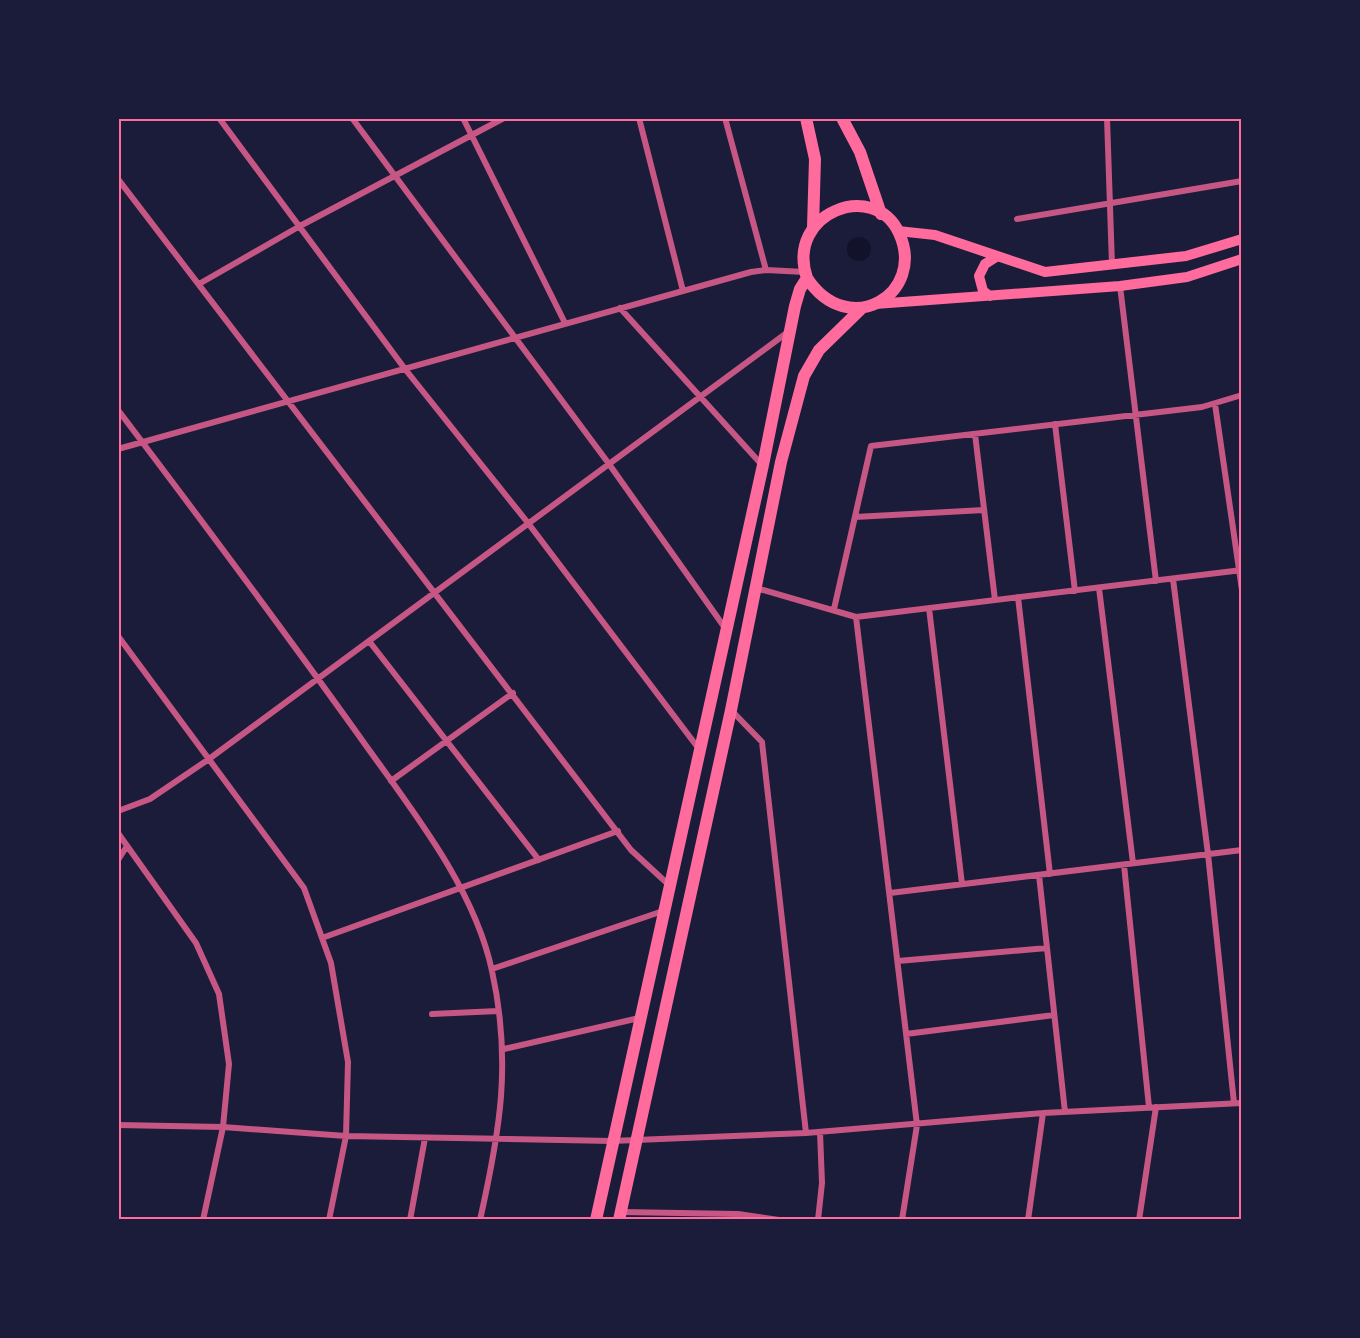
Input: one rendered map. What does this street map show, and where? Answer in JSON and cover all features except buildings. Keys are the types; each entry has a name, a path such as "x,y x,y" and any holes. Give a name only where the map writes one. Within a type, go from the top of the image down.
{"highway":[{"path":"842,118 860,152 881,214"},
{"path":"806,119 815,159 813,227"},
{"path":"845,207 864,207 881,214 898,231 905,251 903,273 893,292 875,304 862,308 845,308 830,302 816,292 806,275 803,257 806,241 813,227 827,214 845,207"},
{"path":"596,1220 791,329 800,289 806,275"},
{"path":"620,1216 731,710 781,462 804,376 819,350 862,308"}],"main road":[{"path":"898,231 934,235 1045,272 1186,256 1242,238"},
{"path":"990,296 983,291 979,276 985,264 996,257"},
{"path":"875,304 1120,286 1187,277 1242,259"}],"street":[{"path":"219,118 405,369 528,524 699,749"},
{"path":"351,118 516,337 726,629"},
{"path":"463,118 565,323"},
{"path":"199,284 300,226 504,118"},
{"path":"639,118 683,291"},
{"path":"725,118 766,270"},
{"path":"1107,118 1112,266"},
{"path":"118,179 631,850 669,885"},
{"path":"1017,219 1242,181"},
{"path":"118,449 565,323 766,270 806,275"},
{"path":"1120,286 1156,581"},
{"path":"620,308 763,465"},
{"path":"118,811 150,799 209,759 791,329"},
{"path":"834,609 872,446 1135,415 1215,404 1242,396"},
{"path":"1215,404 1242,590"},
{"path":"118,410 318,679 463,887 492,969 504,1049 498,1140 480,1220"},
{"path":"1055,424 1075,591"},
{"path":"975,434 995,600"},
{"path":"855,517 984,510"},
{"path":"756,588 856,617 1240,570"},
{"path":"118,1125 223,1127 346,1136 612,1140 806,1133 1043,1113 1238,1103 1209,854 1173,579"},
{"path":"1099,588 1133,863"},
{"path":"1018,597 1050,874"},
{"path":"929,608 963,884"},
{"path":"856,617 917,1125 904,1219"},
{"path":"118,636 304,888 331,963 348,1062 346,1136 329,1220"},
{"path":"369,641 539,860"},
{"path":"391,781 513,693"},
{"path":"731,710 762,742 806,1133"},
{"path":"322,938 618,831"},
{"path":"118,833 196,943 219,994 229,1064 223,1127 203,1220"},
{"path":"118,861 127,846"},
{"path":"890,893 1242,850"},
{"path":"1124,865 1153,1107 1139,1220"},
{"path":"1039,875 1065,1112"},
{"path":"492,969 663,911"},
{"path":"898,961 1047,948"},
{"path":"432,1014 498,1011"},
{"path":"906,1034 1054,1015"},
{"path":"504,1049 639,1018"},
{"path":"1028,1220 1043,1113"},
{"path":"818,1220 822,1183 820,1132"},
{"path":"410,1220 426,1138"},
{"path":"620,1216 737,1217 779,1220"}],"shaded area":[{"path":"859,237 864,238 870,244 870,254 864,260 859,261 854,260 848,254 847,249 848,244 854,238"}]}
